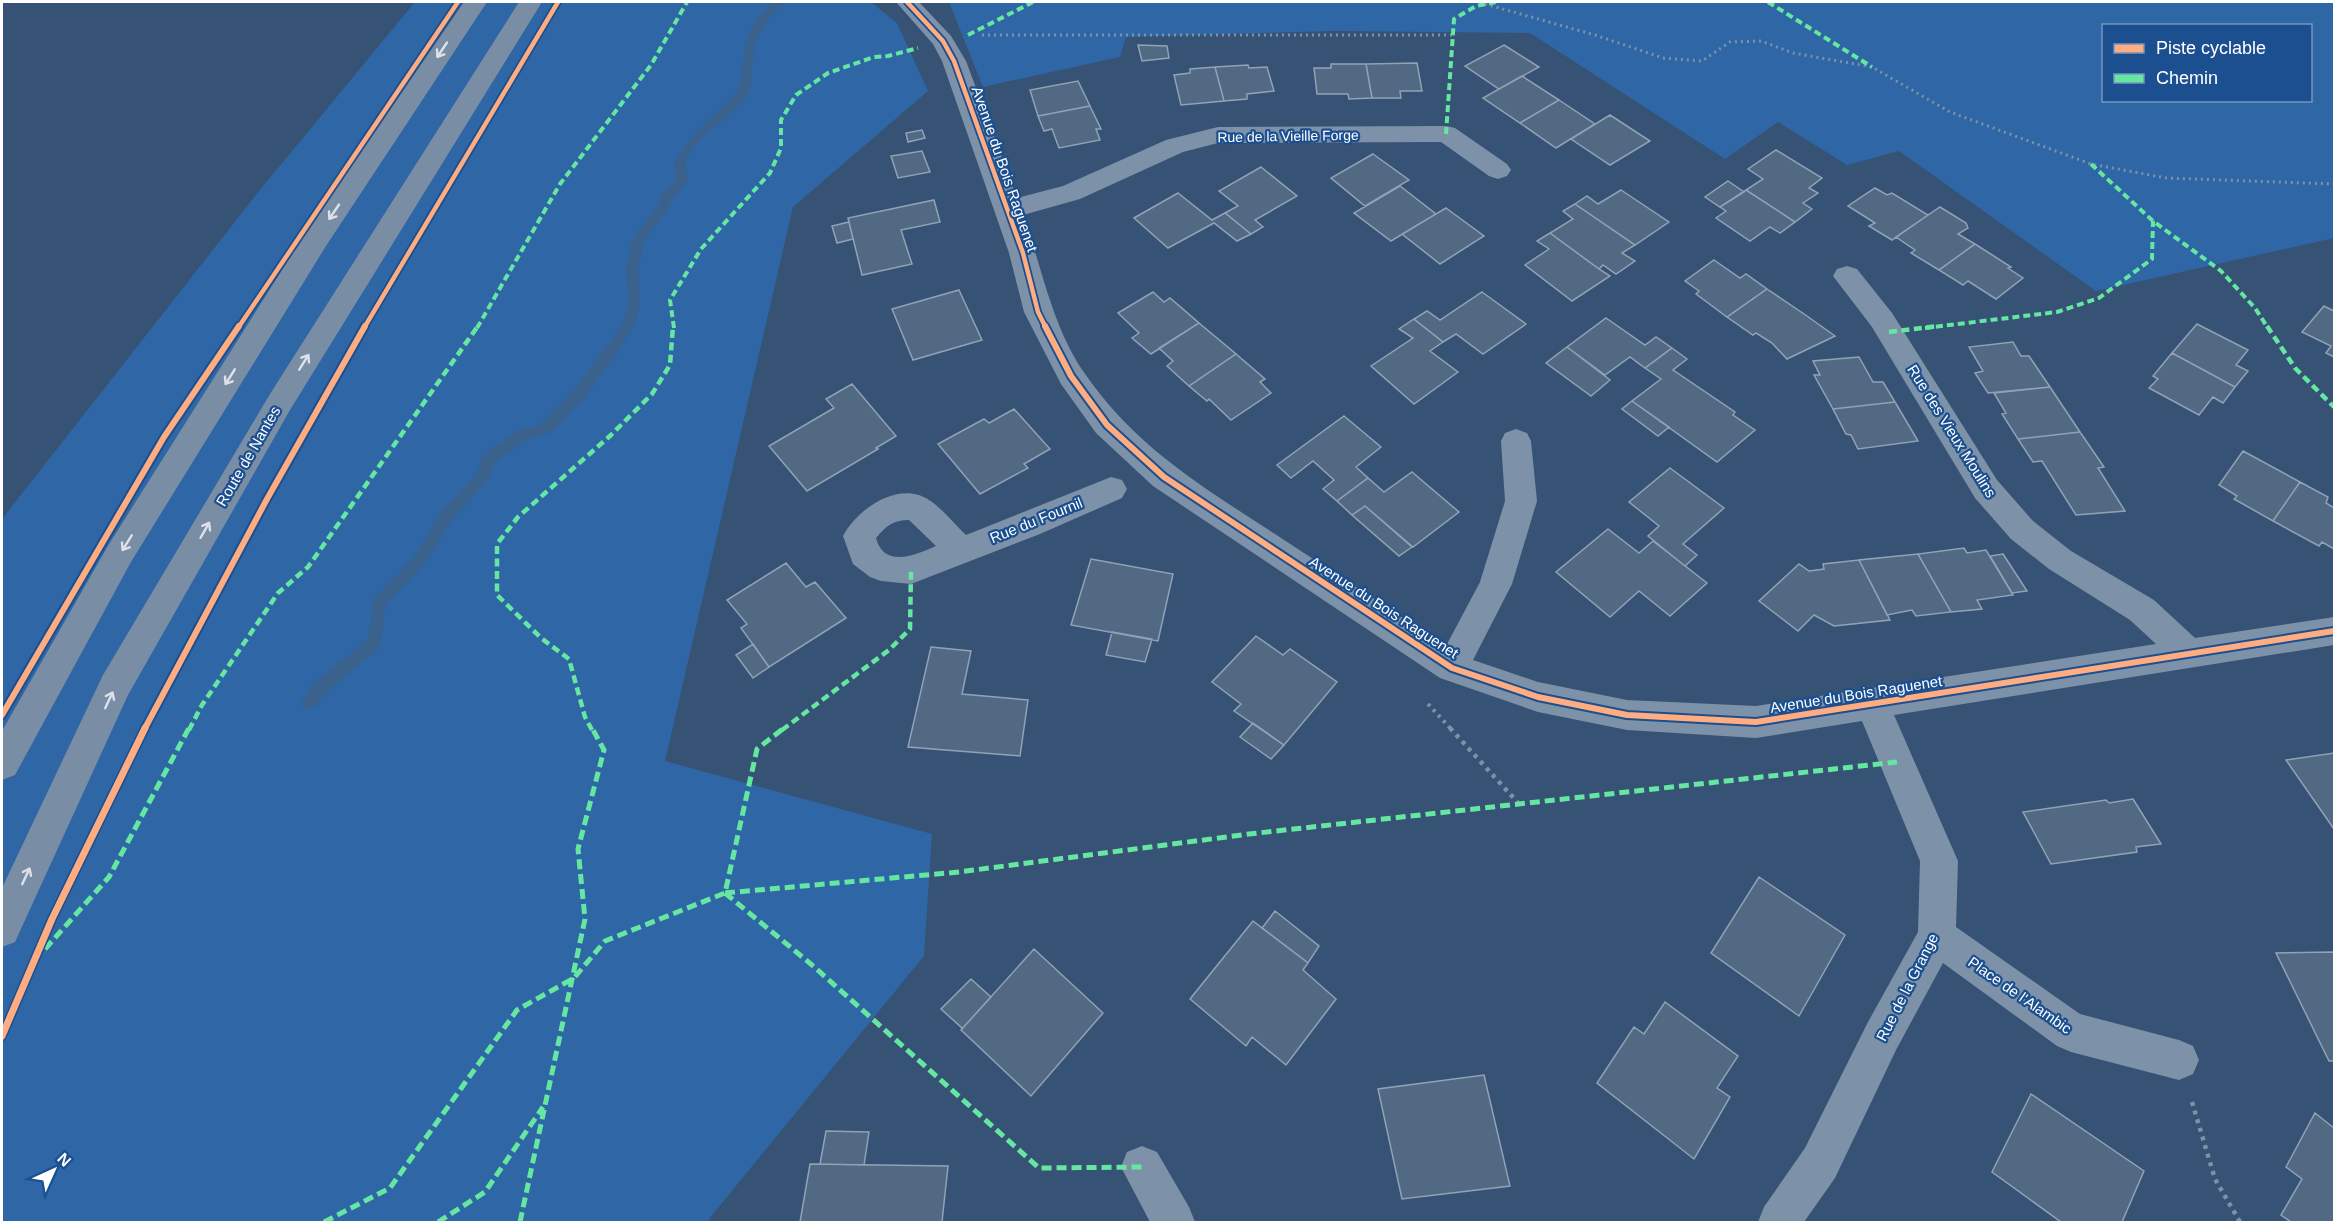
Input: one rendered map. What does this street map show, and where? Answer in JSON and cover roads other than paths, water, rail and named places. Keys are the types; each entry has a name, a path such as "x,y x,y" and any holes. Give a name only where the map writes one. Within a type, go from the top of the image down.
{"main road":[{"path":"2,764 146,513 316,239 475,2"},
{"name":"Route de Nantes","path":"2,929 116,686 280,402 530,2"}],"street":[{"name":"Avenue du Bois Raguenet","path":"907,2 943,41 954,61 1023,254 1038,312 1071,376 1107,425 1164,477 1452,668 1538,697 1627,715 1756,722 2334,631"},
{"name":"Rue de la Vieille Forge","path":"1007,210 1071,194 1175,146 1218,135 1446,134 1498,170"},
{"name":"Rue des Vieux Moulins","path":"1847,276 1882,320 1986,489 2022,530 2060,560 2142,610 2189,654"},
{"path":"1452,668 1496,584 1521,501 1516,441"},
{"name":"Rue du Fournil","path":"961,550 1029,525 1111,489"},
{"name":"Rue de la Grange","path":"1779,1222 1820,1162 1882,1036 1937,936 1940,861 1872,704"},
{"name":"Place de l'Alambic","path":"1937,936 2071,1032 2179,1060"},
{"path":"1142,1167 1174,1222"}],"waterway":[{"path":"309,702 320,688 375,642 379,602 419,561 448,514 485,474 487,461 520,436 547,428 579,394 616,344 630,322 634,303 632,269 638,240 665,205 665,199 682,181 680,162 686,152 705,129 732,106 745,90 752,38 765,14 779,2"}]}
